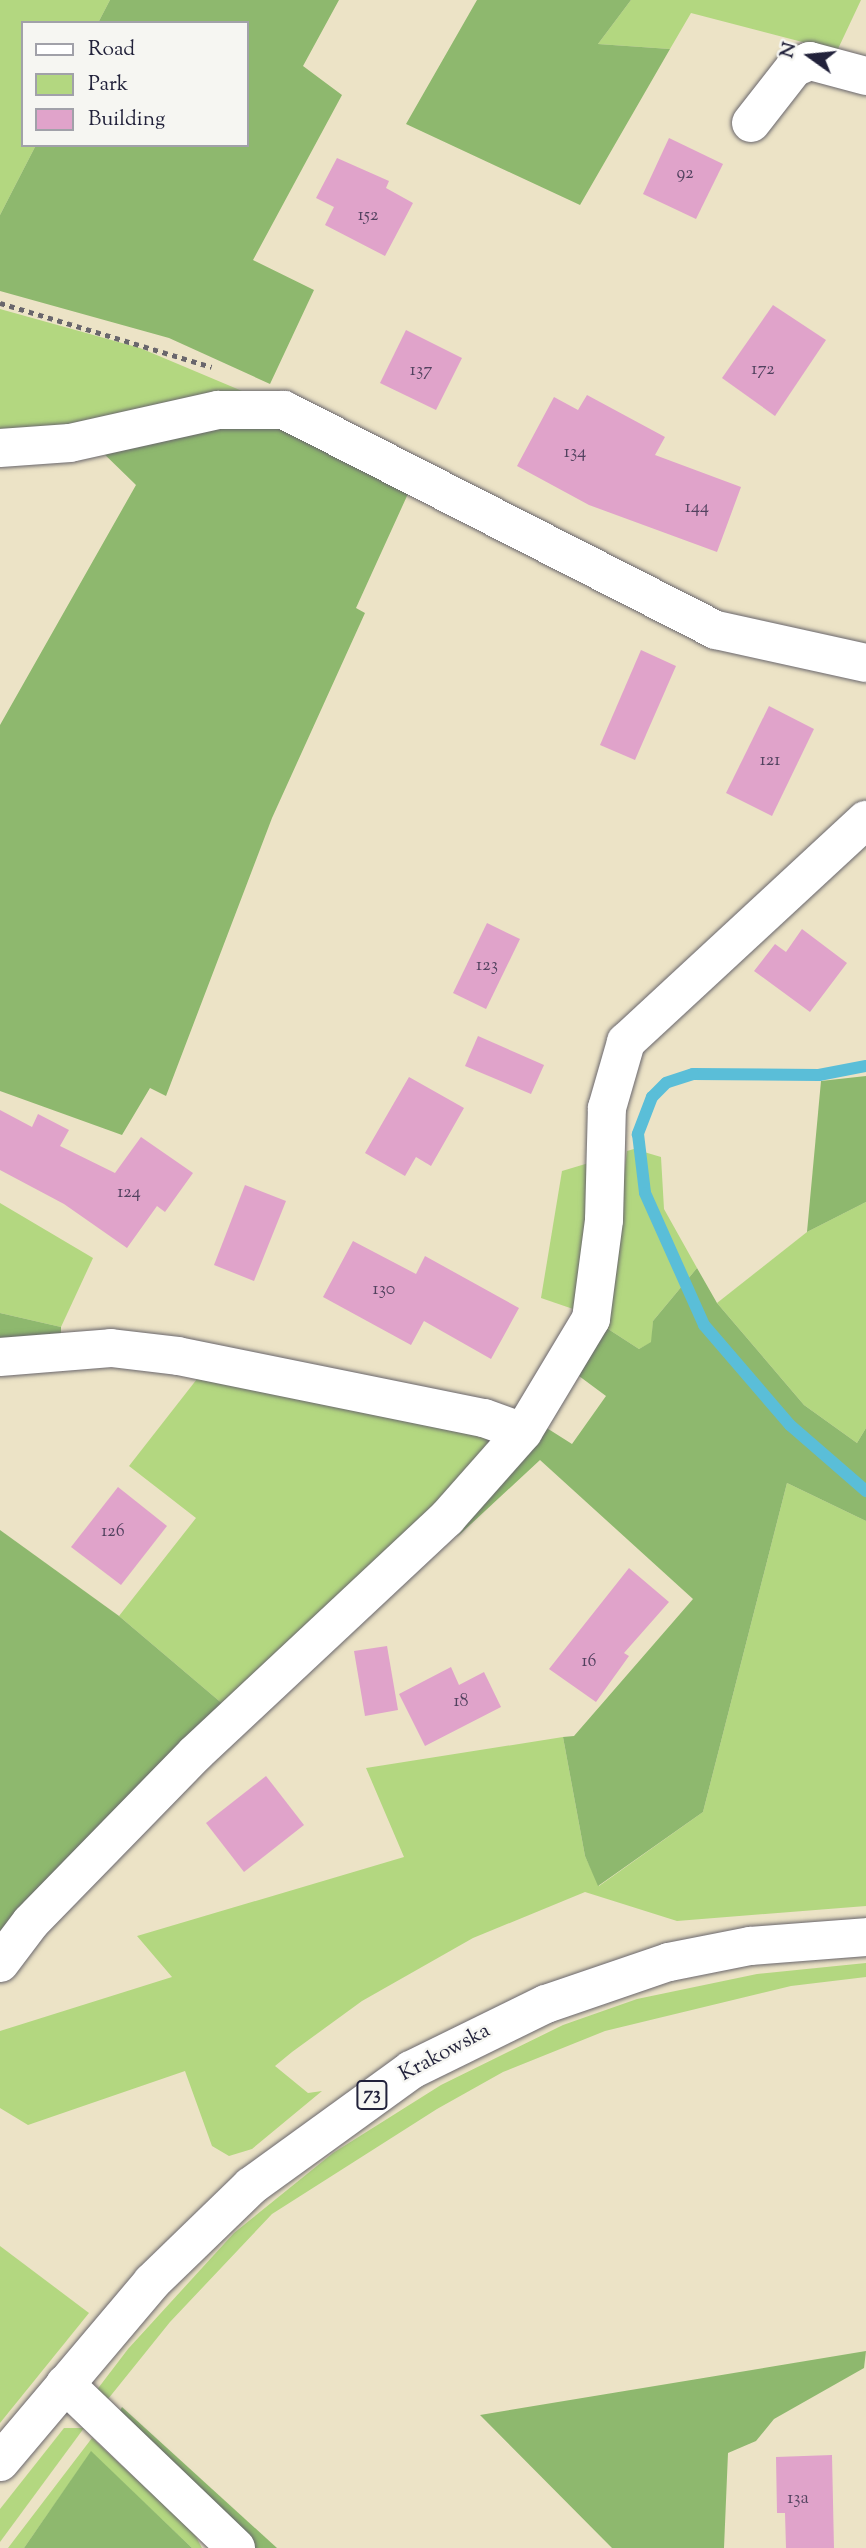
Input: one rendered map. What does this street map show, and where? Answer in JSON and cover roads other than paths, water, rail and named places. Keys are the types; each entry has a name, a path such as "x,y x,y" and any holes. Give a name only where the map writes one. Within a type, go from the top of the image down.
{"street":[{"path":"751,123 793,68 810,61 866,76"},
{"path":"0,448 70,443 218,410 270,409 318,424 716,630 866,663"},
{"path":"0,1962 31,1922 196,1753 447,1518 523,1432 591,1319 603,1232 607,1108 626,1042 866,820"},
{"path":"0,1357 111,1348 178,1356 484,1418 523,1432"},
{"name":"Krakowska","path":"0,2462 152,2282 251,2186 411,2070 546,2004 669,1962 751,1946 866,1937"},
{"path":"65,2384 236,2548"}],"waterway":[{"path":"866,1066 819,1075 693,1074 666,1083 652,1097 638,1134 645,1193 704,1325 790,1425 866,1491"}]}
